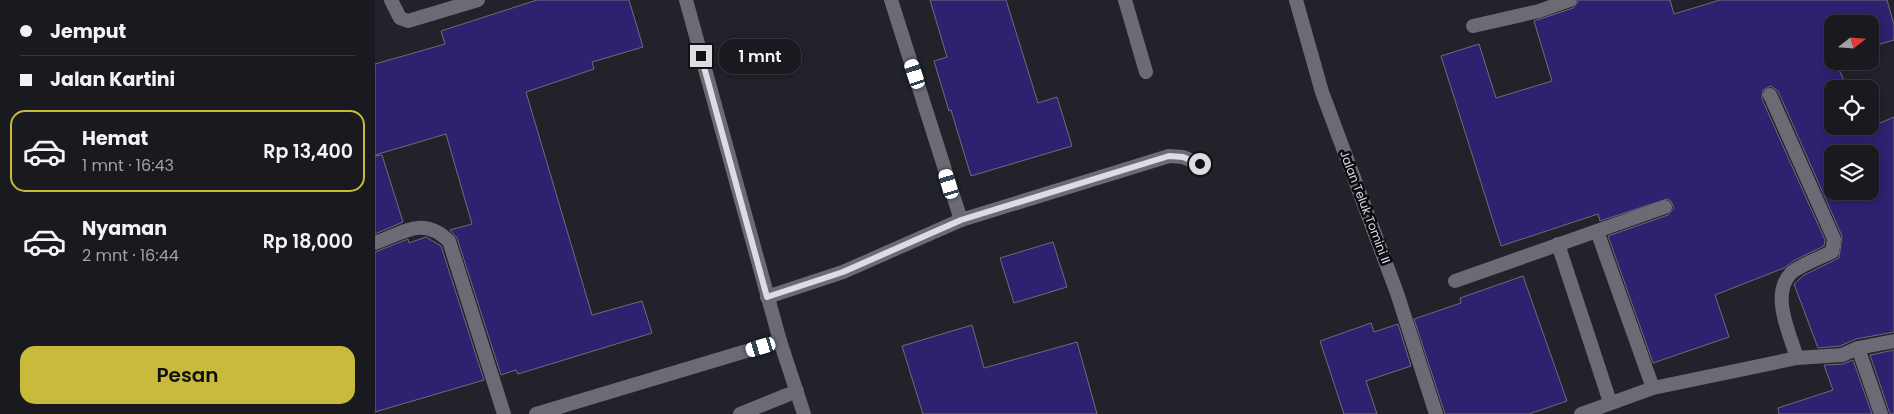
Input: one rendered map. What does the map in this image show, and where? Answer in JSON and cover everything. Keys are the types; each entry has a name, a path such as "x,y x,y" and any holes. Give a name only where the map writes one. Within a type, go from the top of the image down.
{"street":[{"path":"391,0 400,18 408,21 479,0"},
{"path":"686,0 767,297 804,414"},
{"path":"891,0 961,220"},
{"path":"1125,0 1146,72"},
{"name":"Jalan Teluk Tomini II","path":"1295,0 1322,92 1397,293 1436,414"},
{"path":"1473,26 1539,11 1570,0"},
{"path":"1770,95 1834,240 1832,252 1791,273 1783,288 1781,303 1797,358"},
{"path":"767,297 843,272 961,220 1169,156 1183,157 1200,164"},
{"path":"1455,280 1665,207"},
{"path":"375,243 422,226 439,231 449,242 504,414"},
{"path":"1597,231 1653,388"},
{"path":"1558,244 1610,402"},
{"path":"537,414 780,341"},
{"path":"1581,414 1653,388 1797,358 1842,355 1858,348 1894,341"},
{"path":"1858,348 1881,414"},
{"path":"740,414 797,391"}],"building":[{"path":"537,0 629,0 643,47 592,62 594,69 526,92 592,315 642,301 652,333 518,374 516,370 501,375 457,238 450,230 472,224 446,134 375,155 375,64 445,44 441,31"},
{"path":"930,0 1006,0 1038,103 1057,97 1072,146 971,176 934,61 947,57"},
{"path":"1579,0 1670,0 1674,14 1720,0 1887,0 1894,25 1894,40 1879,44 1879,15 1824,15 1824,70 1839,70 1844,80 1824,80 1824,135 1879,135 1879,123 1894,117 1894,332 1856,339 1840,346 1818,348 1794,284 1804,275 1839,258 1842,236 1826,200 1879,200 1879,145 1824,145 1824,195 1778,91 1771,86 1763,90 1762,99 1825,240 1824,246 1795,260 1784,268 1715,295 1729,337 1653,363 1608,236 1668,215 1674,208 1671,201 1667,199 1600,221 1598,214 1501,246 1441,56 1479,44 1496,98 1552,81 1534,21 1573,8"},
{"path":"382,155 403,222 375,234 375,156"},
{"path":"426,237 441,246 484,380 375,412 375,252 408,239 409,243"},
{"path":"1053,242 1067,287 1014,303 1000,258"},
{"path":"1523,276 1567,401 1529,414 1445,414 1414,319 1461,303 1460,298"},
{"path":"1371,323 1374,332 1398,324 1411,366 1366,381 1377,414 1344,414 1320,341"},
{"path":"972,325 984,368 1077,342 1097,414 923,414 902,346"},
{"path":"1894,350 1894,414 1890,414 1870,355"},
{"path":"1853,360 1872,414 1779,414 1778,408 1833,390 1824,365 1843,364"}],"route":[{"path":"701,56 767,297 843,272 961,220 1169,156 1183,157 1200,164"}]}
